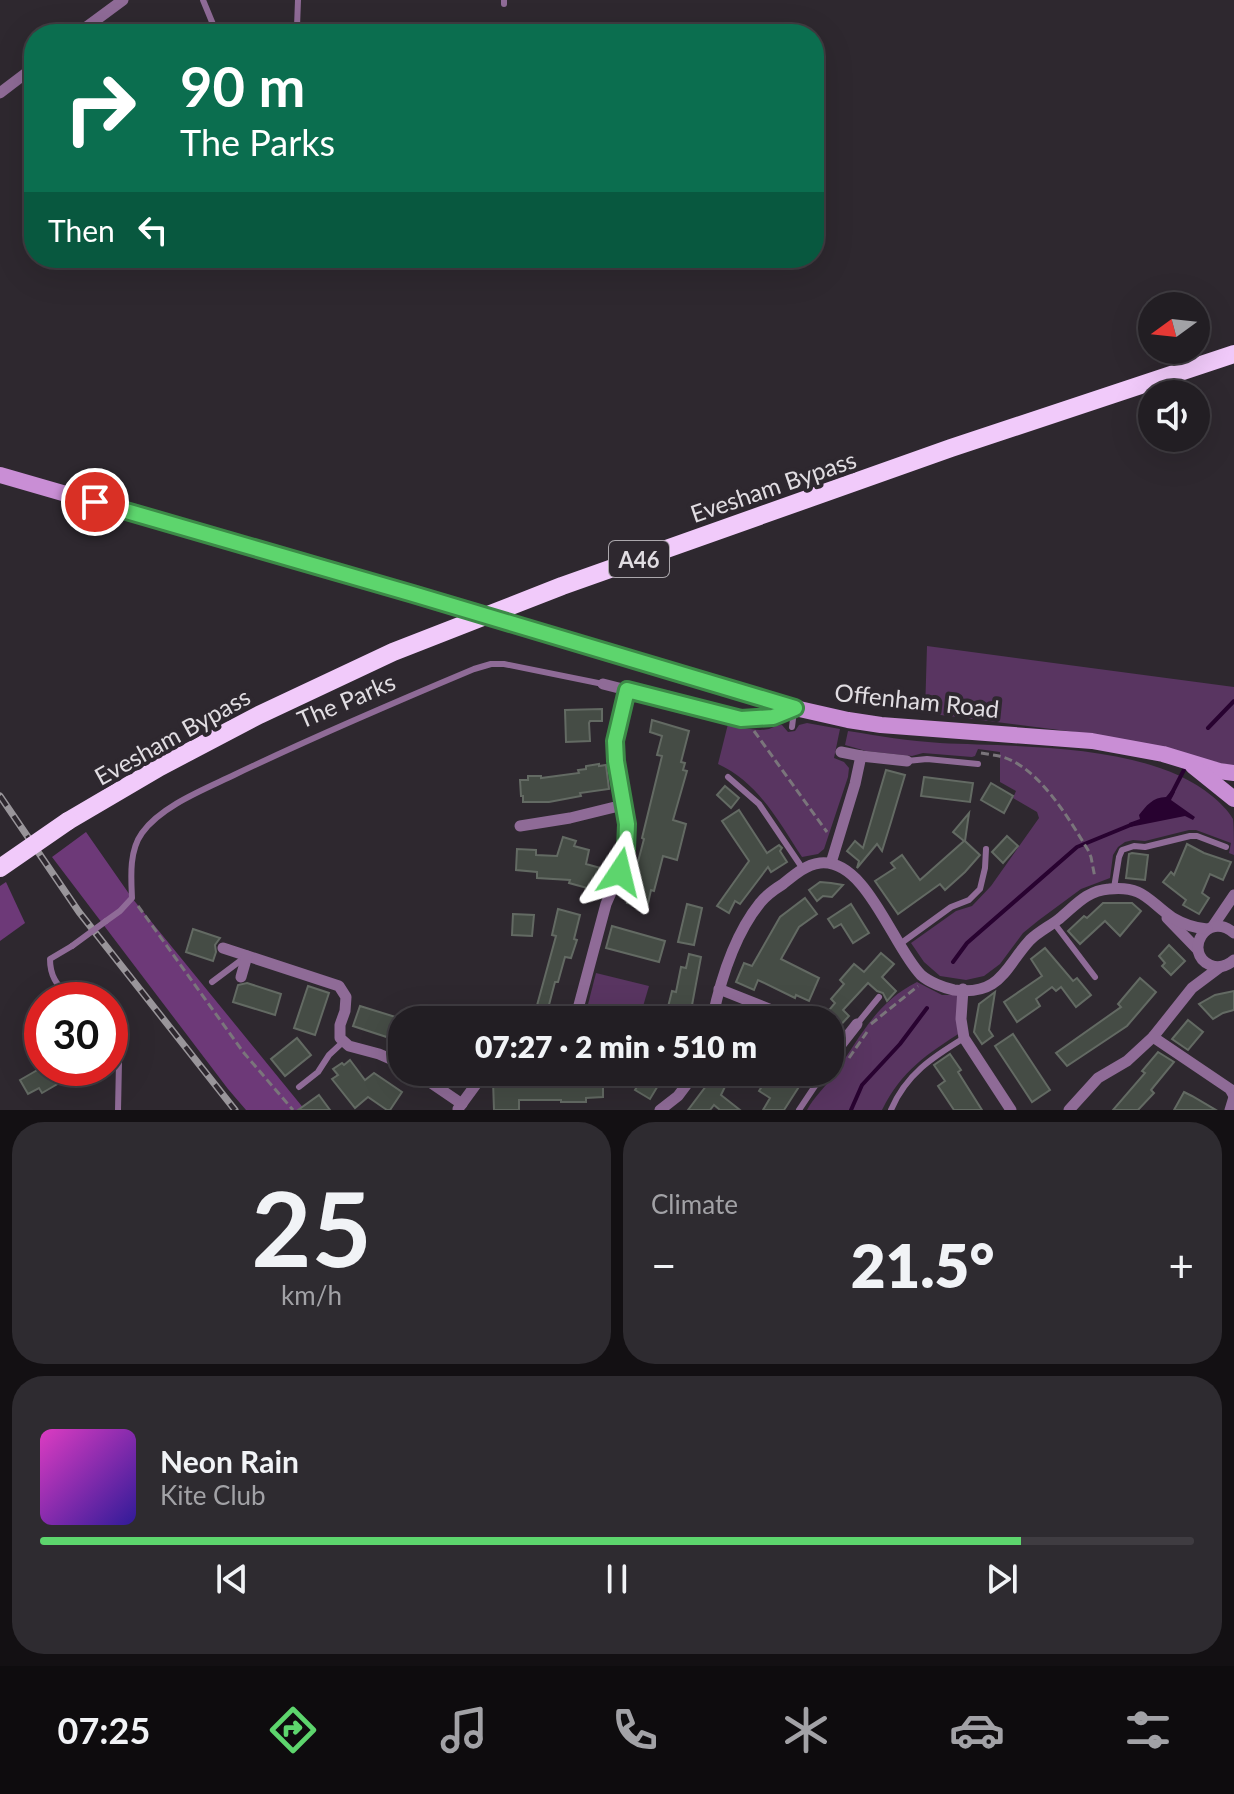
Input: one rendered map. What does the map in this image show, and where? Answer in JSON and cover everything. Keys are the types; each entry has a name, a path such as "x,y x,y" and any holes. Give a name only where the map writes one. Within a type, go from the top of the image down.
{"highway":[{"name":"Evesham Bypass","path":"0,868 68,821 160,767 259,715 407,647 562,586 951,448 1234,354"}],"main road":[{"name":"Offenham Road","path":"0,475 795,708 881,725 1126,746 1234,773"},
{"name":"Offenham Road","path":"1188,762 1234,799"}],"street":[{"path":"91,24 123,0"},
{"path":"0,93 24,75"},
{"name":"The Parks","path":"603,684 746,719 773,717 795,708"},
{"path":"579,1006 606,904 626,849 627,824 615,741 627,690"},
{"path":"841,752 907,761"},
{"path":"831,863 861,756"},
{"path":"520,826 623,805"},
{"path":"715,1006 734,949 760,902 803,869 820,863 831,863 850,872 912,963 928,980 954,990 977,989 999,979 1030,940 1074,904 1097,890 1114,888 1138,892 1173,918 1189,925 1225,927 1234,933"},
{"path":"1192,988 1200,938 1234,895"},
{"path":"1158,904 1208,964 1230,963"},
{"path":"223,948 339,986 346,997 340,1038 349,1046 388,1058"},
{"path":"241,977 247,956"},
{"path":"1069,1110 1098,1078 1127,1061 1153,1037 1192,988 1230,963"},
{"path":"719,989 762,1006"},
{"path":"963,989 961,1019 964,1038 1011,1110"},
{"path":"844,1035 857,1024"},
{"path":"1153,1037 1230,1089 1234,1097 1230,1110"},
{"path":"433,1086 460,1107 475,1086"},
{"path":"660,1110 686,1086"}],"lane":[{"path":"203,0 213,24"},
{"path":"297,24 298,0"},
{"name":"The Parks","path":"132,898 133,854 141,834 159,815 313,737 491,664 517,666 603,684"},
{"path":"792,727 795,708"},
{"path":"907,761 927,759 978,764"},
{"path":"728,777 759,804 803,869"},
{"path":"1114,888 1119,857 1122,850 1128,847 1145,847 1190,836 1226,847"},
{"path":"900,944 951,907 969,900 980,889 986,849"},
{"path":"58,982 50,972 50,959 120,911 132,898"},
{"path":"1054,923 1095,977"},
{"path":"212,982 247,956"},
{"path":"857,1024 879,997"},
{"path":"891,1110 895,1100 927,1061 964,1038"},
{"path":"299,1087 318,1072 329,1055 344,1041"},
{"path":"118,1086 118,1110"},
{"path":"799,1110 815,1086"}],"path":[{"path":"746,719 836,845"},
{"path":"978,764 981,753 1001,756 1017,764 1044,788 1060,806 1088,850 1097,890"},
{"path":"132,898 244,1053 293,1110"},
{"path":"857,1024 864,1030 909,991 928,980"}],"shaded area":[{"path":"927,646 1234,687 1234,766 1083,733 925,713"},
{"path":"807,723 840,729 834,758 849,768 824,849 818,854 802,857 756,792 718,764 728,724 759,730 782,725 788,732"},
{"path":"848,731 928,742 1082,751 1154,766 1185,779 1226,809 1233,819 1234,855 1229,853 1231,843 1196,830 1125,842 1113,855 1110,878 1081,889 1039,920 1023,933 1000,964 984,976 966,980 940,976 924,962 911,943 956,911 972,906 991,886 1039,818 1037,812 1013,798 1016,791 1000,782 1000,752 978,749 972,757 866,751 845,745"},
{"path":"1171,791 1175,792 1171,800 1195,817 1193,820 1185,816 1130,827 1129,823 1140,819 1139,815 1150,803 1166,797"},
{"path":"86,832 132,898 305,1110 246,1110 228,1089 52,857"},
{"path":"6,882 25,923 0,941 0,886"},
{"path":"596,973 649,986 643,1006 588,1006"},
{"path":"917,982 942,995 963,995 963,1031 916,1064 898,1084 882,1110 807,1110 825,1086 844,1086 844,1060 879,1011"}],"building":[{"path":"602,709 602,721 589,723 590,741 566,742 565,710"},
{"path":"652,720 689,731 681,762 685,763 683,770 687,771 673,820 686,824 677,860 663,856 647,908 627,903 662,756 657,755 662,736 650,732"},
{"path":"606,765 609,789 549,802 523,802 520,780 528,780 528,776 541,778 579,773 578,770 586,769 586,766"},
{"path":"886,770 905,775 882,851 877,844 857,868 859,861 847,851 855,841 863,848"},
{"path":"924,777 973,783 970,802 921,796"},
{"path":"991,783 1013,796 1004,813 981,800"},
{"path":"725,786 739,798 731,808 717,795"},
{"path":"739,810 767,853 779,845 787,862 771,872 768,867 740,904 735,901 729,913 717,906 749,861 722,821"},
{"path":"969,813 965,841 980,855 945,890 940,884 898,914 875,881 895,868 891,863 902,855 920,880 964,841 953,832"},
{"path":"1007,836 1018,846 1003,863 992,852"},
{"path":"563,837 576,841 574,846 589,850 586,864 604,869 598,891 569,883 570,880 537,878 537,872 516,870 517,849 536,850 536,855 557,856"},
{"path":"1187,844 1231,862 1223,880 1210,874 1202,893 1209,898 1199,914 1183,905 1186,900 1163,882 1171,872 1174,875"},
{"path":"1129,854 1148,855 1145,880 1126,878"},
{"path":"820,882 843,885 832,897 823,896 817,901 809,890"},
{"path":"805,898 817,914 799,927 781,959 819,978 809,1001 796,995 795,998 758,980 754,990 736,982 744,963 752,966 780,917"},
{"path":"1103,903 1132,903 1141,911 1120,936 1105,921 1080,944 1068,931"},
{"path":"687,904 702,908 694,945 678,942"},
{"path":"851,904 869,933 853,943 841,924 834,928 828,919"},
{"path":"558,909 580,915 571,958 565,957 549,1006 537,1006 556,936 552,935"},
{"path":"513,914 534,915 532,936 512,935"},
{"path":"612,926 665,941 659,962 606,948"},
{"path":"193,929 220,938 215,945 213,961 186,952"},
{"path":"1169,945 1185,961 1171,975 1162,966 1165,963 1159,956"},
{"path":"1045,948 1073,981 1077,978 1091,995 1076,1007 1061,987 1056,991 1052,987 1036,999 1040,1006 1017,1022 1004,1002 1042,976 1031,959"},
{"path":"881,953 894,964 882,977 896,991 887,1001 883,993 868,983 844,1009 844,1006 832,1006 835,1003 831,999 844,984 840,980 854,964 864,972"},
{"path":"689,954 701,957 692,1006 668,1006 672,991 676,992 681,967 686,968"},
{"path":"1140,978 1156,992 1127,1026 1067,1066 1056,1053 1121,1007 1118,1004"},
{"path":"247,983 281,994 275,1015 233,1002 238,985"},
{"path":"308,986 329,993 315,1035 294,1028"},
{"path":"1234,991 1234,1010 1213,1019 1199,1004 1215,995"},
{"path":"995,992 989,1030 993,1036 982,1044 974,1032 979,1004"},
{"path":"360,1006 388,1015 388,1037 353,1026"},
{"path":"1188,1020 1203,1032 1188,1050 1172,1039"},
{"path":"1013,1034 1050,1090 1032,1102 995,1046"},
{"path":"297,1038 311,1055 285,1076 271,1059"},
{"path":"1158,1052 1174,1062 1151,1090 1154,1093 1138,1110 1113,1110 1145,1073 1142,1071"},
{"path":"950,1054 982,1110 954,1110 938,1086 945,1081 934,1065"},
{"path":"350,1060 365,1080 374,1073 388,1082 388,1086 402,1092 390,1110 368,1097 355,1108 332,1079 338,1075 333,1069 342,1063 344,1065"},
{"path":"24,1078 24,1086 54,1086 42,1093 39,1088 28,1094 20,1080"},
{"path":"493,1086 603,1086 603,1097 586,1098 586,1102 519,1100 519,1110 494,1110"},
{"path":"638,1086 658,1086 650,1099 635,1090"},
{"path":"706,1086 725,1086 721,1095 740,1110 720,1110 714,1105 710,1110 688,1110"},
{"path":"762,1086 799,1086 784,1110 763,1110 770,1098 759,1091"},
{"path":"1184,1092 1192,1096 1216,1110 1174,1110"},
{"path":"319,1095 330,1110 298,1110"}],"waterway":[{"path":"1208,728 1234,701"},
{"path":"1171,795 1187,764"},
{"path":"953,962 967,943 1077,847 1133,824"},
{"path":"851,1110 862,1085 900,1044 927,1008"}],"railway":[{"path":"0,796 79,912 235,1110"}],"route":[{"path":"95,502 795,708 773,717 741,719 627,690 615,741 627,824 626,849 620,872"}]}
